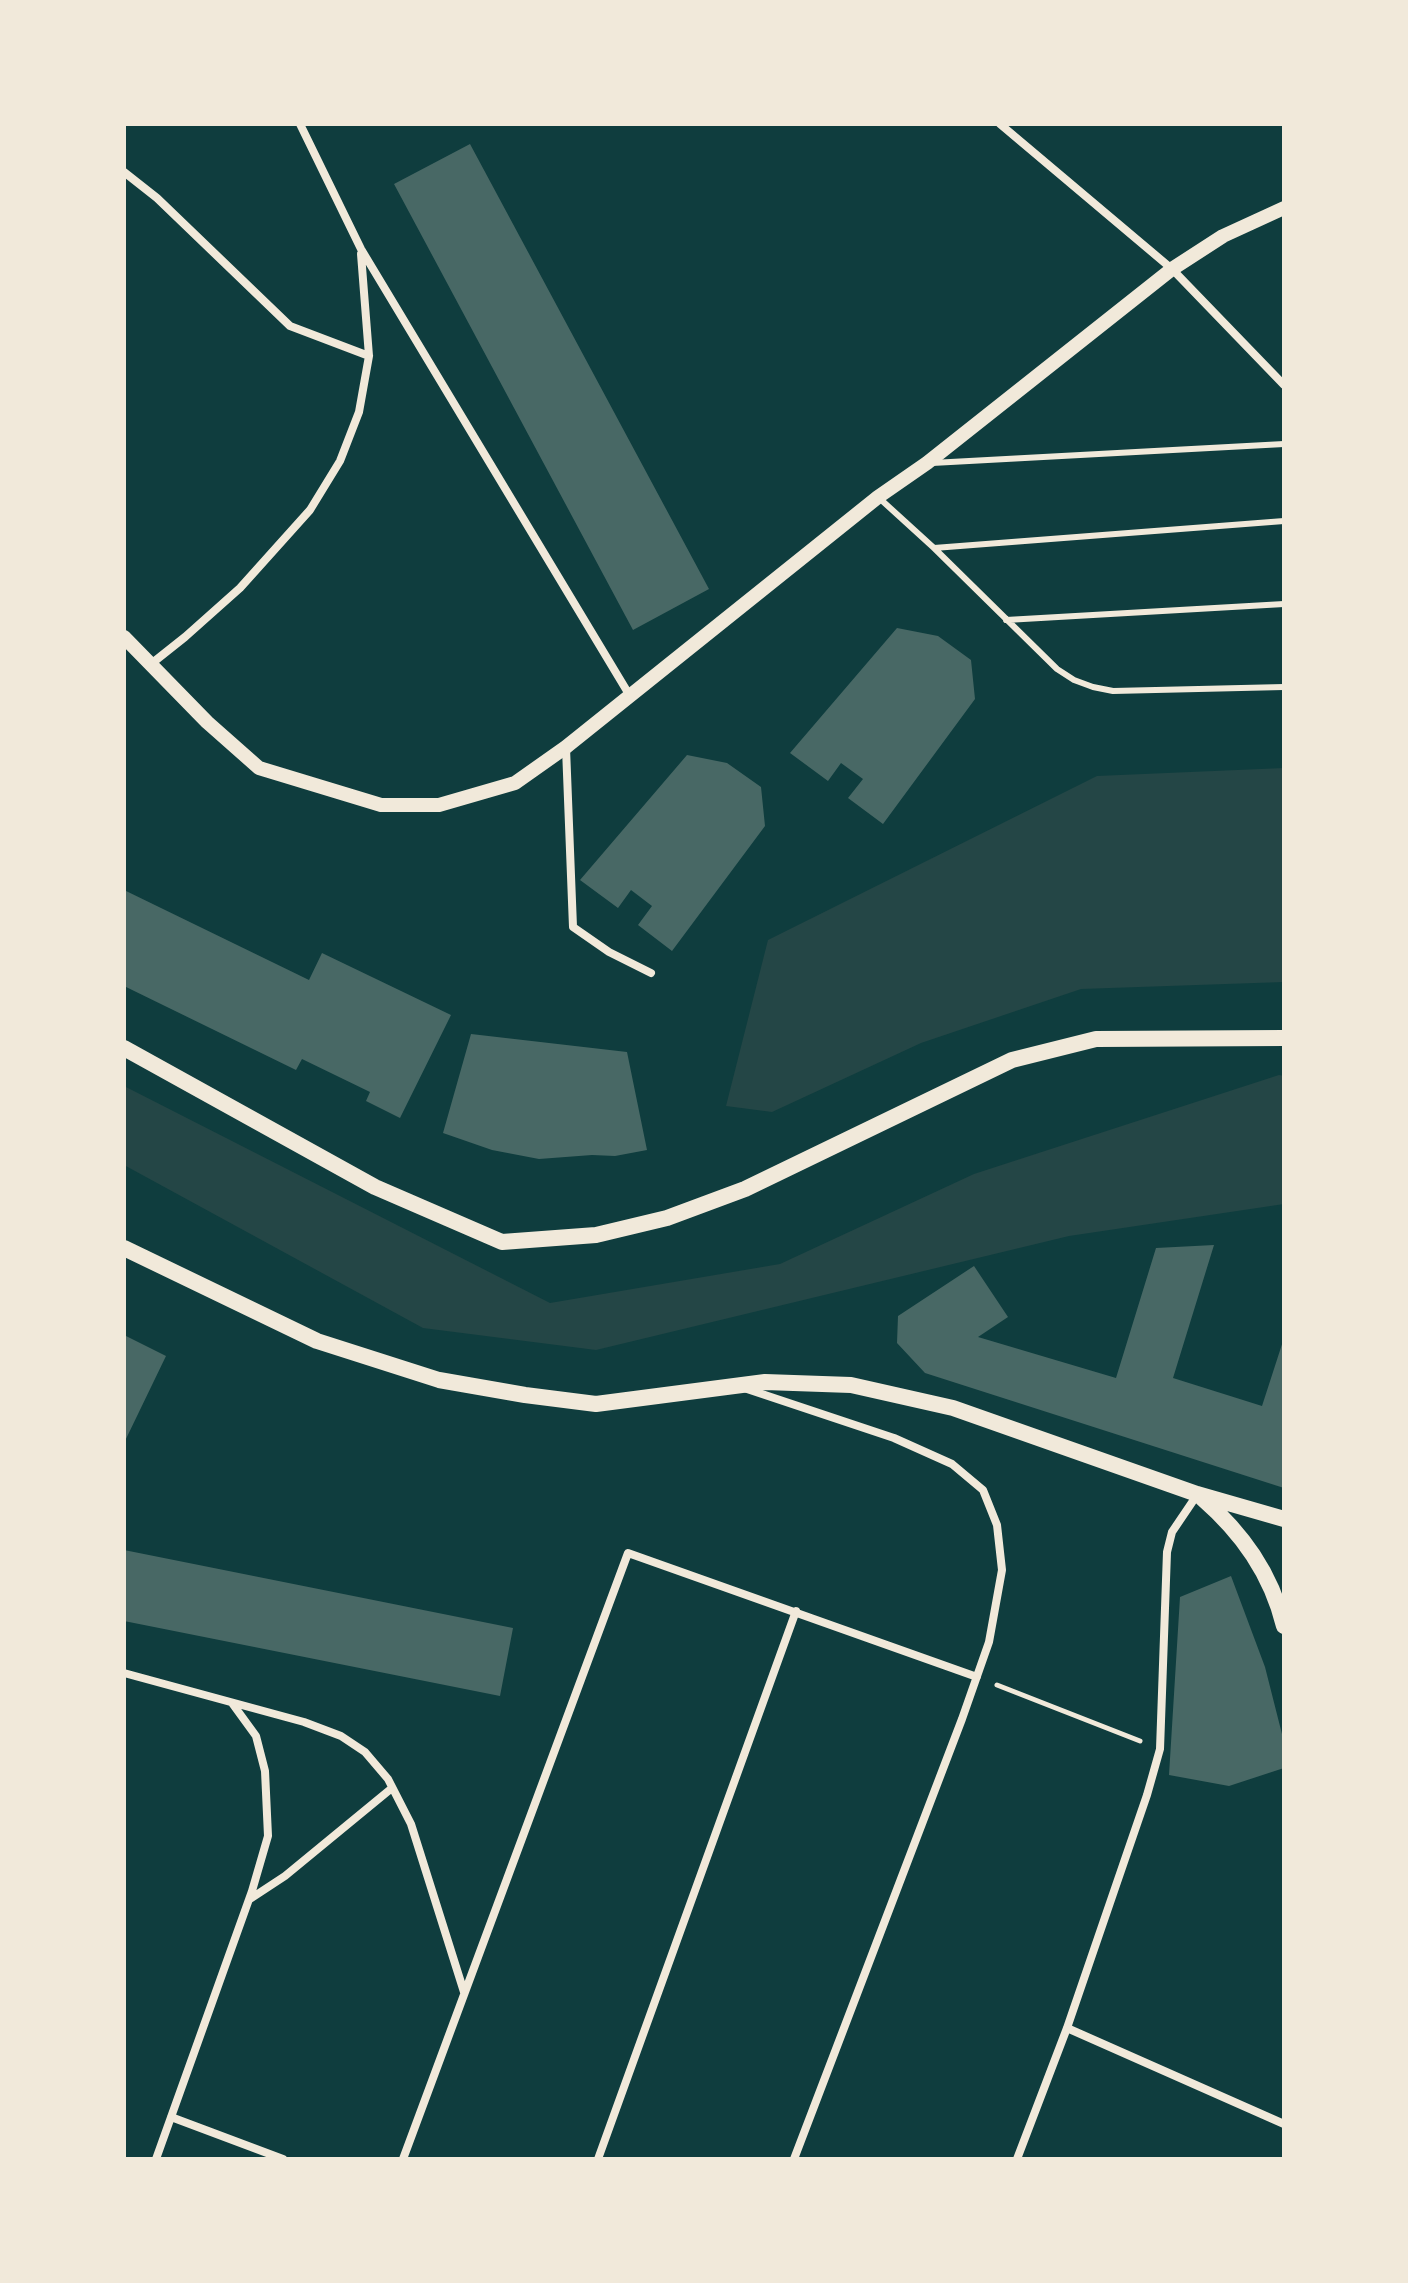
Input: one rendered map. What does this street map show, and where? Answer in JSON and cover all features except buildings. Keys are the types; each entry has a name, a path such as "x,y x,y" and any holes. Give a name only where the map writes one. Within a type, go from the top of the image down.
{"main road":[{"path":"124,1048 375,1187 502,1242 596,1235 667,1218 745,1189 1012,1060 1096,1039 1284,1038"},
{"path":"124,1248 317,1341 439,1380 596,1404 765,1382 851,1385 953,1408 1197,1494 1284,1519"},
{"path":"1197,1494 1227,1520 1249,1548 1267,1579 1284,1626"}],"street":[{"path":"300,124 361,249 630,696"},
{"path":"1000,124 1172,269 1284,385"},
{"path":"124,172 157,198 290,326 369,356"},
{"path":"124,637 207,722 259,768 381,805 439,805 515,783 566,747 878,497 927,463 1172,269 1223,236 1284,208"},
{"path":"151,664 240,588 310,510 340,461 359,412 369,356 361,249"},
{"path":"566,747 573,927 609,952 651,973"},
{"path":"737,1386 894,1438 952,1464 983,1490 997,1525 1002,1570 989,1642 977,1677 794,2159"},
{"path":"1017,2159 1067,2028 1160,1749 1167,1552 1172,1532 1197,1494"},
{"path":"403,2159 628,1553 977,1677"},
{"path":"598,2159 796,1611"},
{"path":"124,1673 304,1722 341,1736 365,1752 392,1788 411,1824 464,1993"},
{"path":"156,2159 249,1900 268,1836 265,1771 256,1736 231,1702"},
{"path":"249,1900 285,1876 392,1788"},
{"path":"1067,2028 1284,2124"},
{"path":"171,2117 283,2159"}],"lane":[{"path":"927,463 1284,444"},
{"path":"878,497 1057,669 1074,680 1113,691 1284,687"},
{"path":"934,548 1284,521"},
{"path":"1006,620 1284,604"}],"path":[{"path":"977,1677 1160,1749"}],"shaded area":[{"path":"1284,768 1284,982 1081,989 921,1043 772,1112 726,1106 768,940 1097,776"},
{"path":"1279,1075 1284,1076 1284,1204 1069,1236 596,1350 423,1328 124,1165 124,1086 550,1303 780,1264 974,1174"}]}
